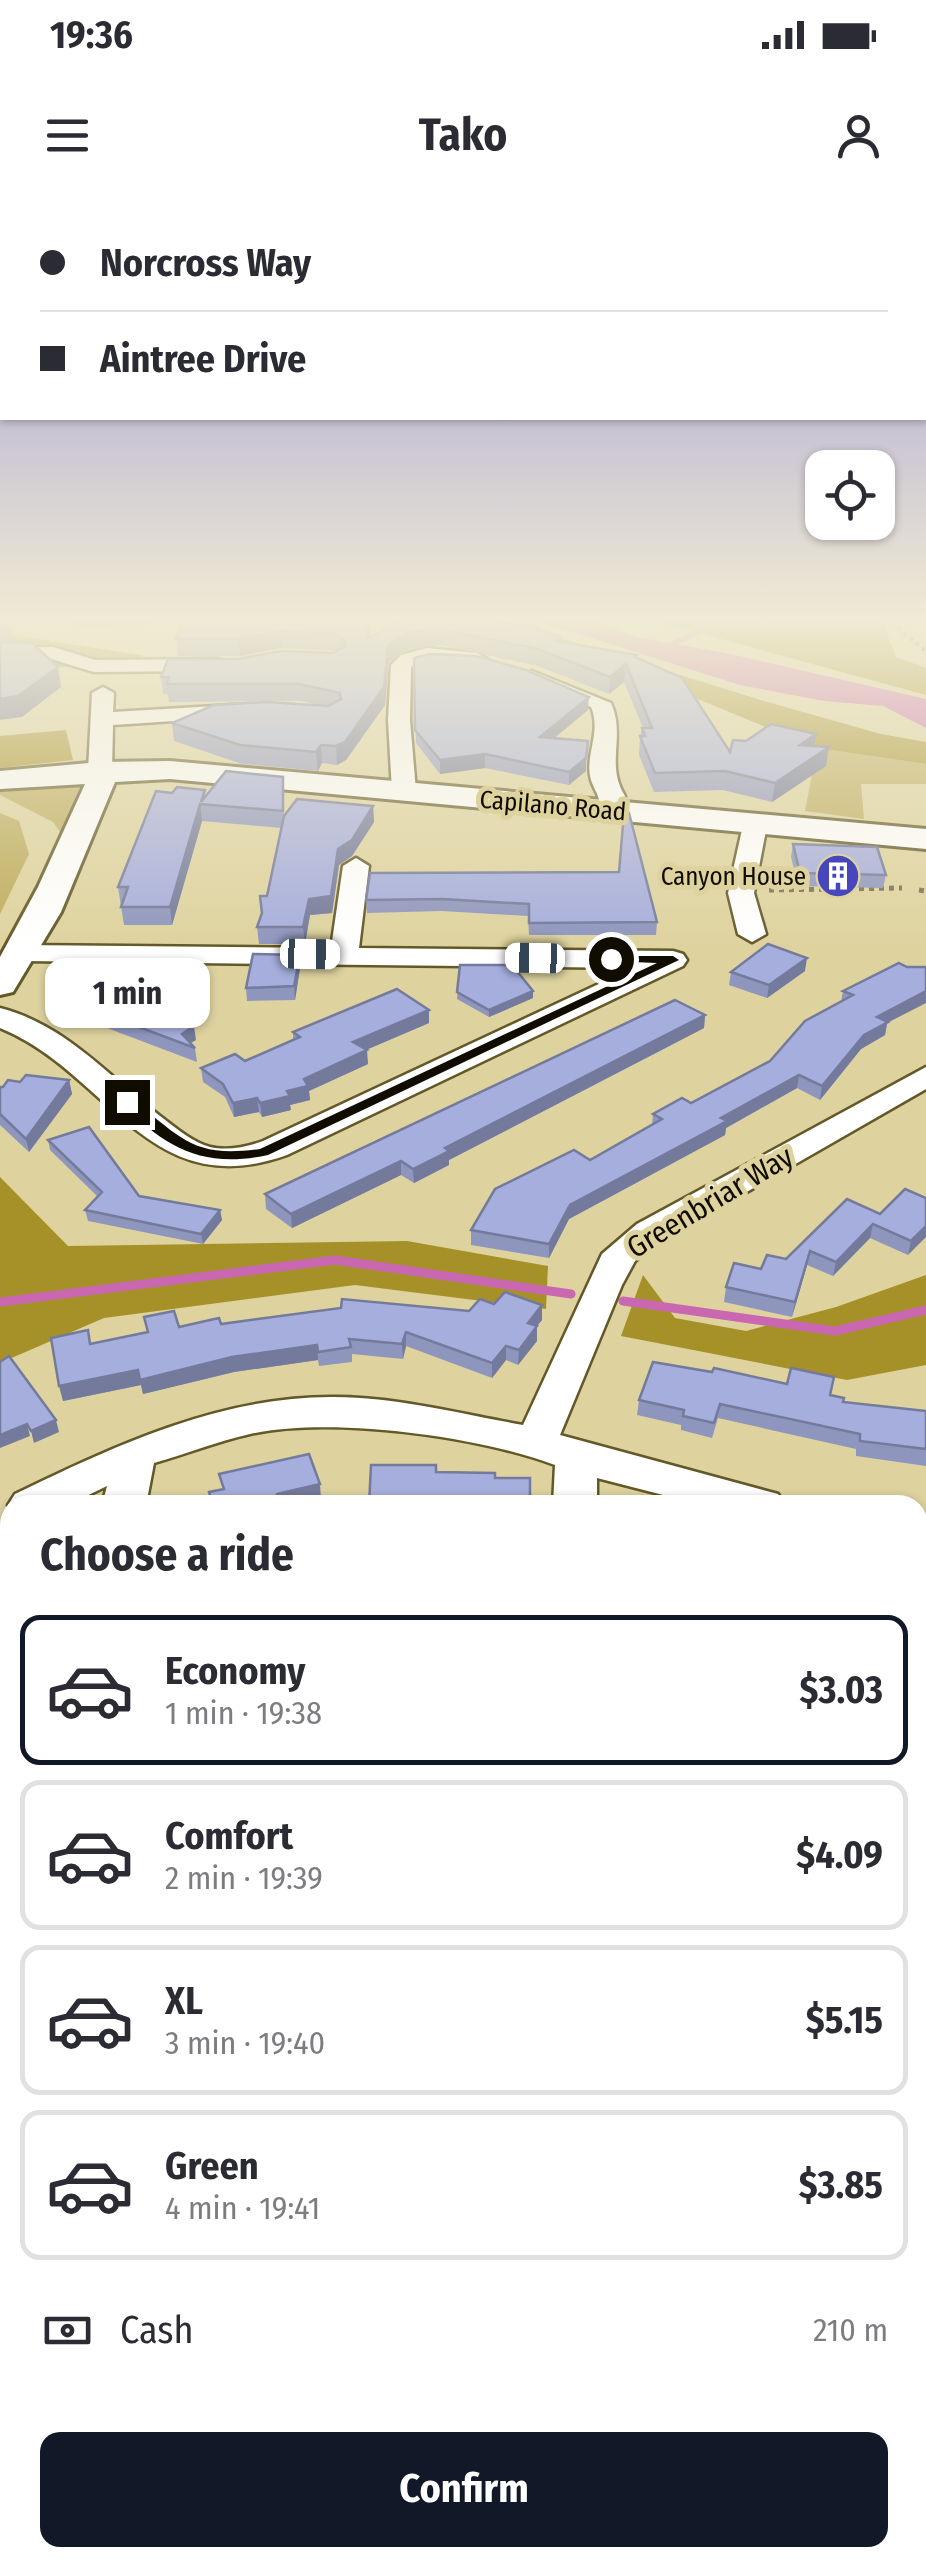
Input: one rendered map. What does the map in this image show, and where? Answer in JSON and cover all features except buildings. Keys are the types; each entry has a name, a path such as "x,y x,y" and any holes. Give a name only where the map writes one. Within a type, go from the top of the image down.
{"main road":[{"name":"Capilano Road","path":"0,780 100,771 184,771 926,839"},
{"path":"0,984 23,953 51,832 100,785 100,771"},
{"path":"0,800 51,832"}],"street":[{"path":"100,771 101,726"},
{"path":"399,726 404,792"},
{"path":"607,726 602,778 613,796 610,810"},
{"path":"752,934 742,890 756,825"},
{"path":"344,955 356,866"},
{"path":"0,1017 41,1036 193,1152 227,1158 274,1148 673,960 23,953"},
{"name":"Greenbriar Way","path":"536,1442 572,1348 620,1254 650,1232 926,1076"},
{"path":"51,1495 135,1454 250,1419 332,1411 388,1416 536,1442 576,1457 724,1495"},
{"path":"126,1495 135,1454"},
{"path":"574,1495 576,1457"}],"path":[{"path":"742,890 902,888"}],"shaded area":[{"path":"764,726 854,726 926,742 926,764 817,748"},
{"path":"66,730 73,760 0,768 0,736"},
{"path":"817,748 926,764 926,784 861,784 864,819 805,811"},
{"path":"80,787 61,833 53,822 0,795 0,791"},
{"path":"0,813 19,821 29,854 0,914"},
{"path":"0,1177 68,1246 407,1241 548,1266 546,1309 355,1285 104,1318 0,1363"},
{"path":"643,1275 675,1318 746,1331 836,1307 926,1275 926,1365 847,1380 621,1336"}],"waterway":[{"path":"0,1302 335,1260 571,1294"},
{"path":"623,1301 835,1331 926,1310"}],"place":[{"name":"Canyon House","path":"838,876"}],"route":[{"path":"127,1102 193,1152 227,1158 263,1152 673,960 611,959"}]}
